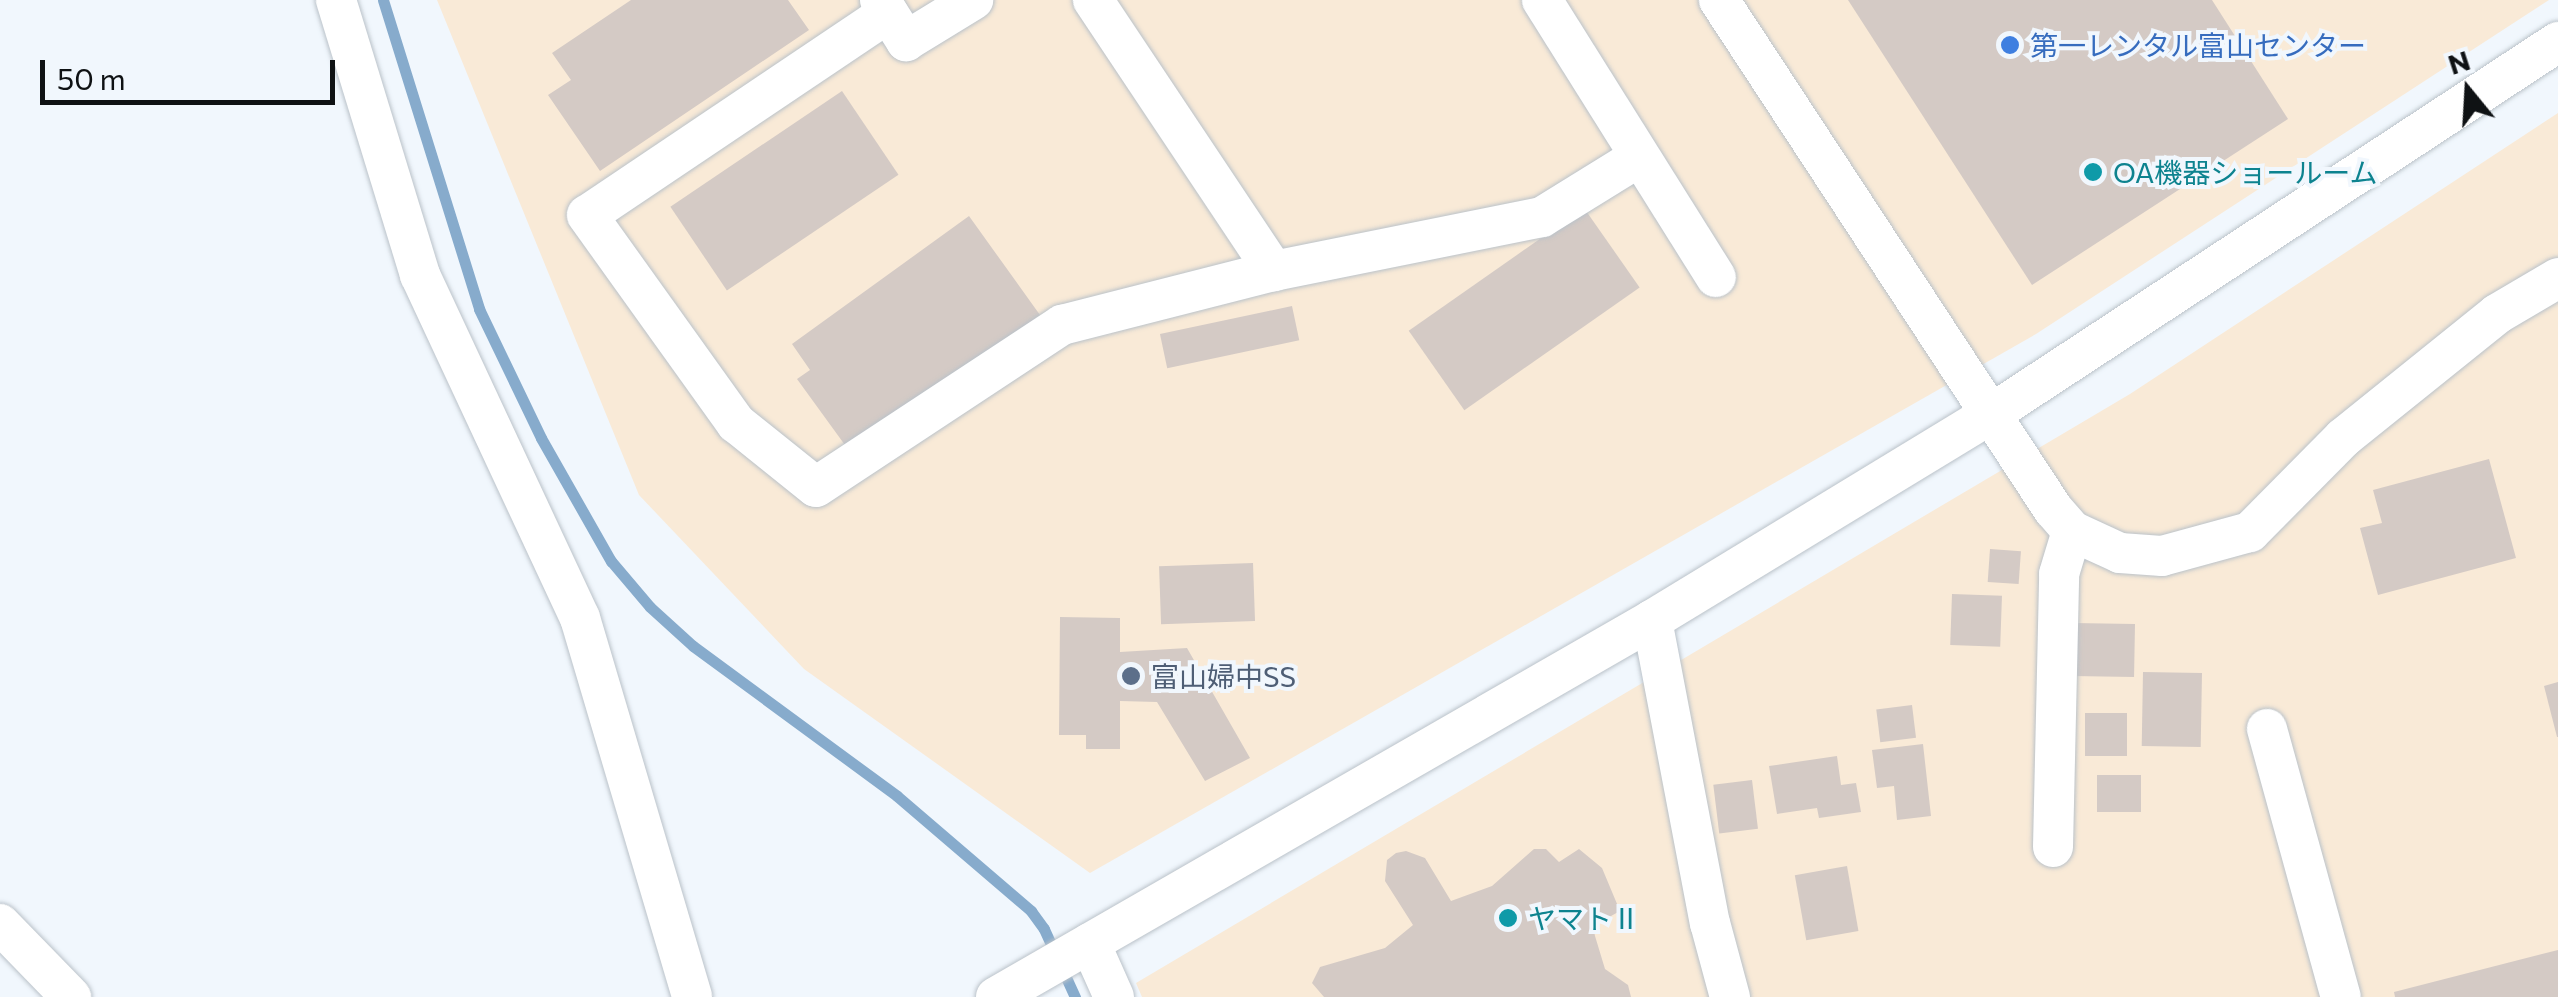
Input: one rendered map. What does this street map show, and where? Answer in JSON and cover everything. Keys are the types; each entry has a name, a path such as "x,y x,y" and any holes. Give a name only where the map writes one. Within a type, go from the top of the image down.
{"street":[{"path":"336,0 420,275 580,618 692,997"},
{"path":"973,0 906,40 884,7 587,215 736,422 816,487 1062,325 1274,272 1542,218 1640,157"},
{"path":"1093,0 1274,272"},
{"path":"1542,0 1716,278"},
{"path":"1719,0 1988,416 2072,531 2120,552 2162,556 2250,532 2343,438 2497,314 2558,278"},
{"path":"1018,991 1090,942 1652,620 1988,416 2558,42"},
{"path":"2053,847 2059,574 2072,531"},
{"path":"1652,620 1710,923 1730,997"},
{"path":"2268,729 2341,997"},
{"path":"0,924 71,997"},
{"path":"1090,942 1114,997"}],"shaded area":[{"path":"437,0 2549,0 2036,334 1090,873 804,669 639,495"},
{"path":"2558,113 2558,997 1142,997 1136,983 2130,394"}],"building":[{"path":"631,0 788,0 809,30 600,171 548,95 571,80 552,53"},
{"path":"1848,0 2212,0 2288,119 2032,285"},
{"path":"842,91 898,175 727,290 670,207"},
{"path":"1584,208 1640,287 1464,410 1409,331"},
{"path":"969,216 1040,315 850,452 797,379 810,370 792,344"},
{"path":"1292,306 1299,340 1167,368 1160,334"},
{"path":"2489,459 2516,558 2378,595 2360,528 2382,523 2373,490"},
{"path":"1990,549 2021,551 2019,584 1988,582"},
{"path":"1253,563 1255,621 1161,624 1159,566"},
{"path":"1952,594 2002,596 2000,647 1950,645"},
{"name":"富山婦中SS","path":"1060,617 1120,618 1120,652 1187,648 1250,758 1205,781 1157,702 1120,701 1120,749 1086,749 1086,735 1059,735"},
{"path":"2073,623 2135,624 2134,677 2072,676"},
{"path":"2143,672 2202,673 2201,747 2142,746"},
{"path":"2558,682 2558,737 2557,737 2544,686"},
{"path":"1912,705 1916,738 1880,742 1876,709"},
{"path":"2085,713 2127,713 2127,756 2085,756"},
{"path":"1923,744 1931,816 1897,820 1894,786 1877,788 1872,750"},
{"path":"1837,756 1841,785 1856,783 1861,812 1819,818 1817,808 1777,814 1769,766"},
{"path":"2097,775 2141,775 2141,812 2097,812"},
{"path":"1752,780 1758,829 1719,833 1713,785"},
{"name":"ヤマトⅡ","path":"1534,849 1546,849 1559,862 1579,849 1602,868 1620,911 1593,926 1595,936 1605,969 1628,985 1631,997 1324,997 1312,983 1320,967 1385,948 1413,925 1385,881 1387,860 1396,853 1406,851 1425,858 1451,901 1492,886"},
{"path":"1847,866 1858,931 1806,940 1795,875"},
{"path":"2558,950 2558,997 2395,997 2394,992"}],"waterway":[{"path":"383,0 479,309 541,438 611,561 650,607 693,646 897,796 1031,911 1044,929 1075,997"}],"place":[{"name":"第一レンタル富山センター","path":"2010,45"},
{"name":"OA機器ショールーム","path":"2093,172"},
{"name":"富山婦中SS","path":"1131,676"},
{"name":"ヤマトⅡ","path":"1508,918"}]}
